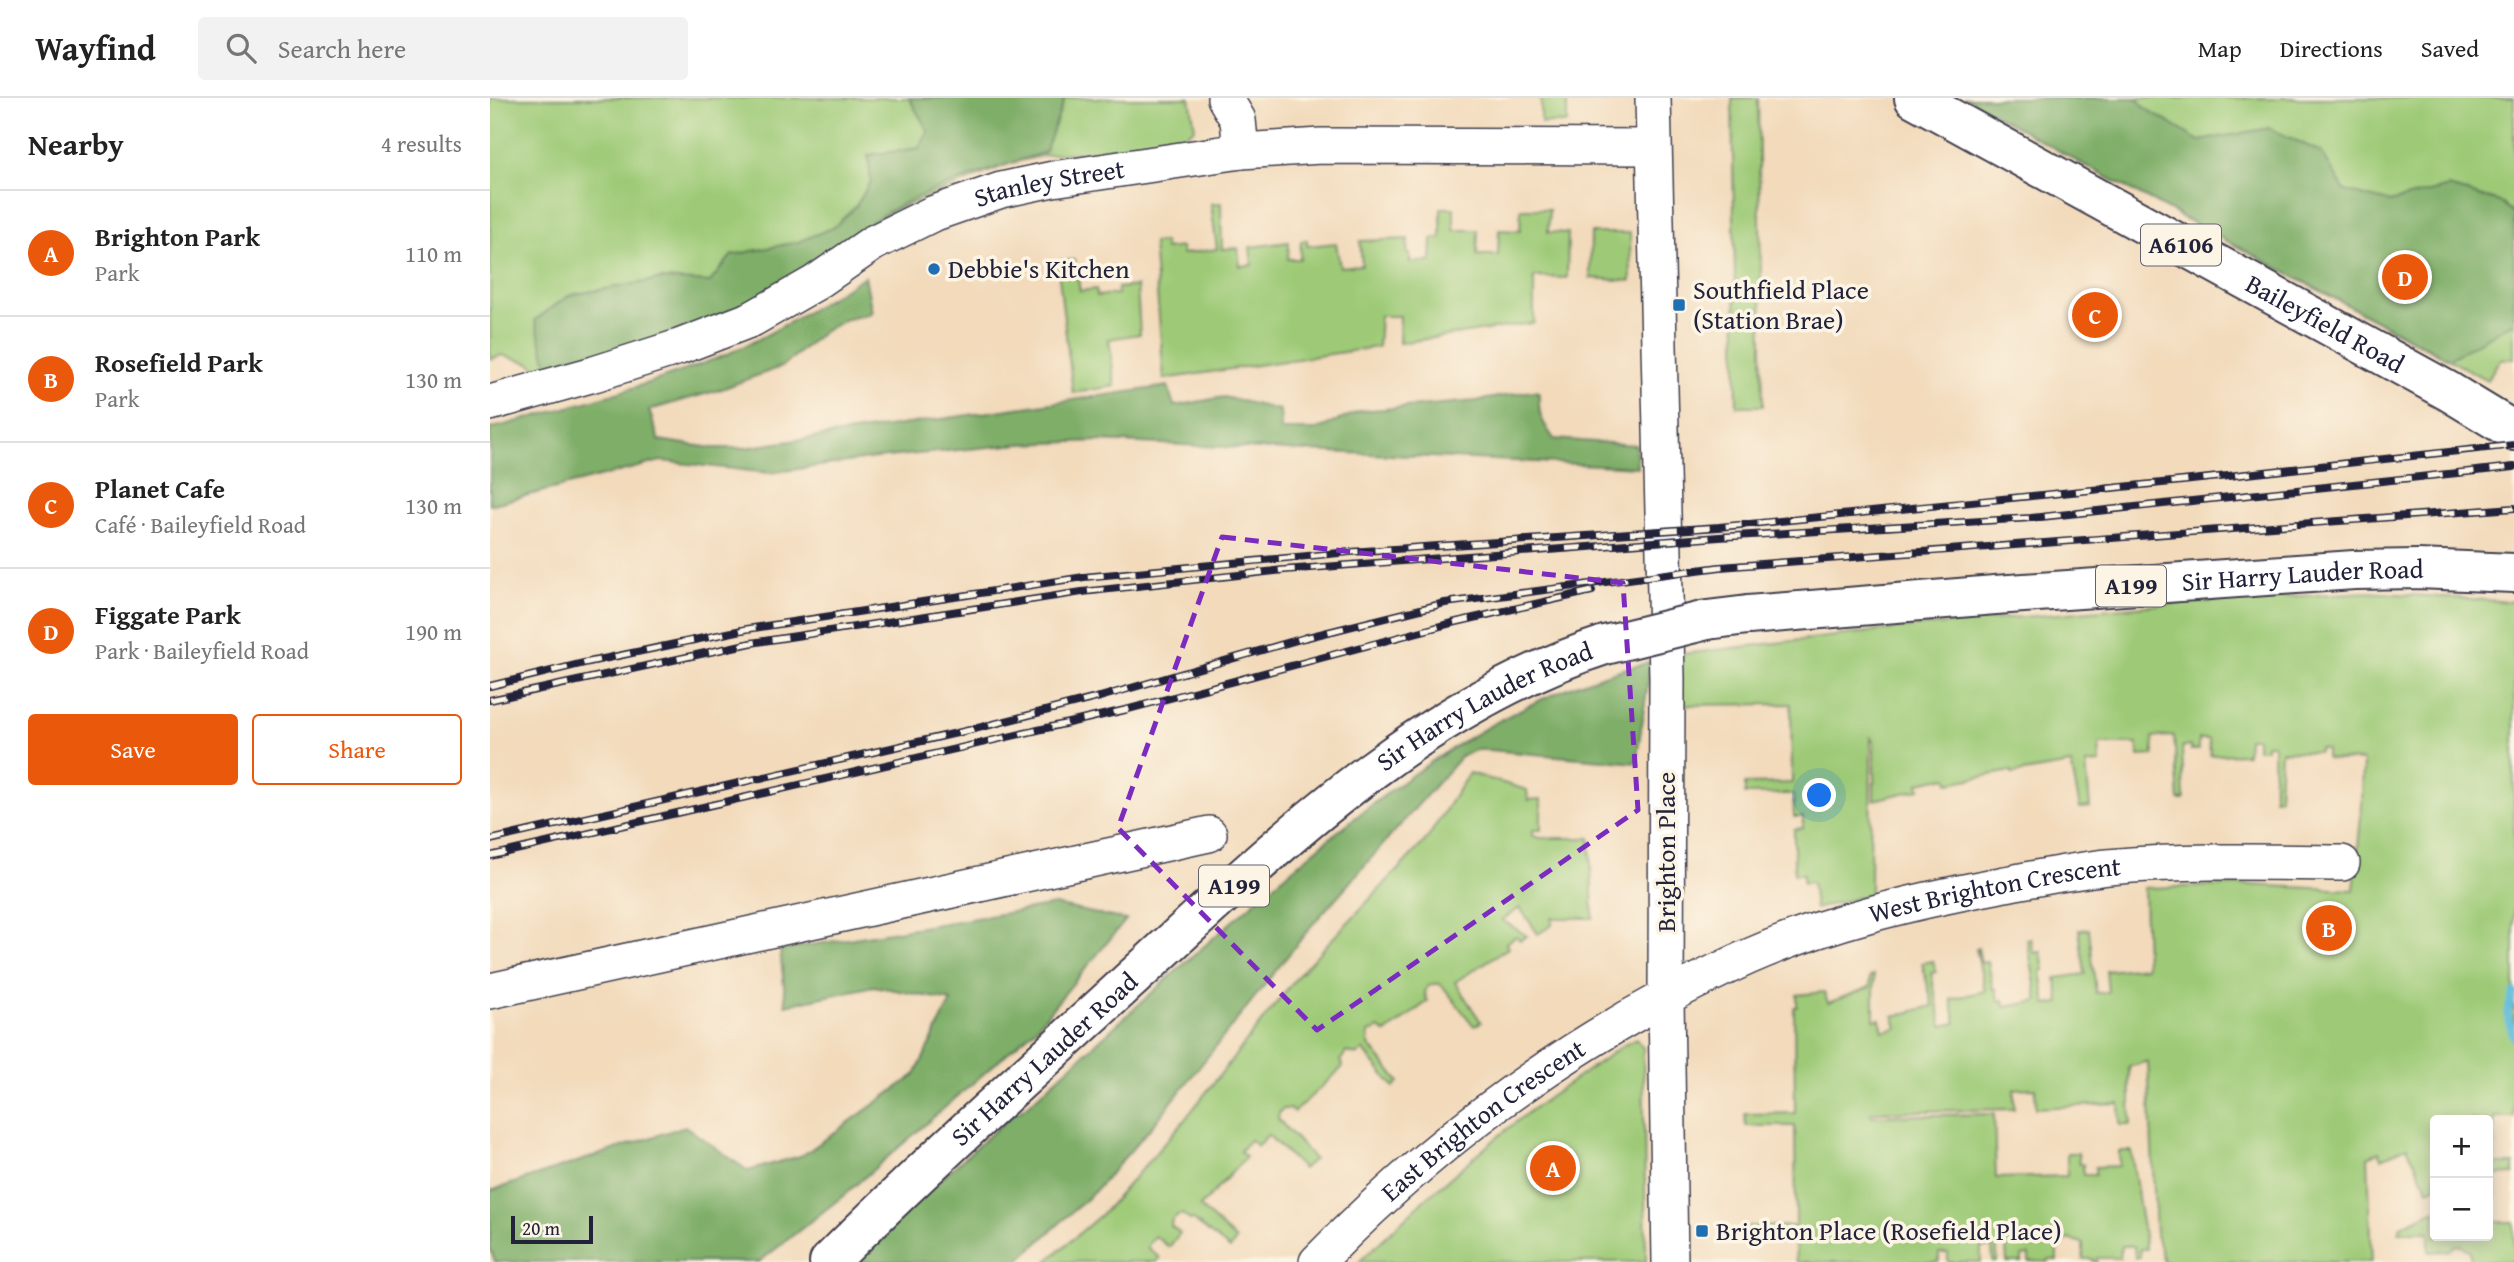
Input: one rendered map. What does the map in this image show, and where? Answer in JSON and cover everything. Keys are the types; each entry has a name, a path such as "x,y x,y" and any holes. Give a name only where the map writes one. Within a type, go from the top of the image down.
{"main road":[{"name":"Baileyfield Road","path":"1914,98 2448,391 2514,431"},
{"name":"Sir Harry Lauder Road","path":"829,1262 904,1187 1219,898 1329,805 1400,751 1477,700 1533,672 1605,645 1707,620 1748,615 2354,570 2514,572"},
{"name":"Sir Harry Lauder Road","path":"805,1262 904,1187"}],"street":[{"path":"1225,98 1238,120 1241,151"},
{"name":"Brighton Place","path":"1653,98 1667,677 1666,999 1670,1262"},
{"name":"Stanley Street","path":"490,403 619,367 752,319 815,283 873,243 932,214 1001,190 1053,179 1241,151 1321,146 1653,147"},
{"path":"490,990 1209,834"},
{"name":"West Brighton Crescent","path":"1666,999 1751,956 1855,919 1929,898 2107,867 2257,862 2342,863"},
{"name":"East Brighton Crescent","path":"1317,1262 1382,1198 1482,1113 1539,1073 1666,999"}],"highlighted area":[{"path":"1222,537 1623,583 1638,810 1317,1030 1118,828"}],"green space":[{"path":"490,98 1190,98 1195,128 1179,140 1046,155 1011,163 895,210 782,286 599,358 540,371 530,363 502,355 490,359"},
{"path":"909,98 1065,98 1045,152 947,185 891,210 779,286 739,307 645,342 548,368 535,320 570,295 662,279 710,282 732,255 798,242 834,227 856,206 871,181 868,155 919,148 928,131"},
{"path":"1541,98 1567,98 1567,123 1541,123"},
{"path":"1732,98 1758,98 1763,406 1737,406"},
{"path":"1966,98 2137,98 2145,108 2199,141 2269,128 2321,152 2345,191 2389,202 2449,187 2503,203 2514,215 2514,322 2449,359 2075,160"},
{"path":"2096,98 2514,98 2514,358 2500,359 2487,380 2075,160"},
{"path":"1221,203 1222,249 1238,248 1240,266 1252,265 1250,247 1289,242 1288,259 1300,259 1301,241 1307,240 1307,246 1336,243 1340,267 1362,265 1360,241 1408,239 1407,254 1410,254 1410,262 1431,262 1432,239 1441,238 1441,208 1454,208 1454,230 1478,230 1477,255 1498,255 1499,230 1520,231 1521,209 1549,209 1548,232 1568,233 1567,278 1534,277 1534,323 1399,343 1400,316 1380,316 1378,347 1164,379 1153,243 1164,242 1165,249 1181,247 1182,254 1217,249 1211,204"},
{"path":"1591,233 1630,233 1631,281 1590,278"},
{"path":"1075,260 1080,291 1096,289 1097,296 1117,294 1118,288 1137,286 1140,334 1109,339 1115,386 1073,393 1057,261"},
{"path":"865,276 872,313 844,320 823,332 783,366 719,390 649,410 659,440 712,448 743,448 1168,386 1174,406 1224,397 1280,410 1281,430 1316,430 1360,411 1476,401 1531,391 1539,392 1541,417 1554,439 1636,445 1637,467 1099,441 1020,444 876,458 769,473 661,461 490,505 490,429 638,386 725,355 779,328"},
{"path":"2367,592 2514,602 2514,1117 2494,1117 2494,1164 2514,1164 2514,1174 2495,1175 2493,1201 2493,1115 2430,1115 2430,1189 2428,1190 2407,1147 2382,1158 2379,1152 2368,1157 2372,1262 2164,1262 2156,1235 2148,1061 2129,1067 2131,1125 2120,1125 2119,1104 2036,1108 2035,1088 2014,1089 2014,1109 1872,1112 1871,1116 1994,1114 1996,1178 2067,1176 2067,1153 2078,1153 2079,1164 2083,1164 2083,1175 2095,1175 2095,1167 2119,1166 2119,1151 2131,1151 2146,1249 2140,1249 2140,1257 2135,1258 2134,1246 2121,1246 2120,1258 2097,1258 2097,1262 2093,1262 2093,1259 2083,1259 2083,1243 2067,1239 2064,1243 2057,1243 2057,1260 2048,1262 2029,1261 2029,1255 2022,1256 2022,1262 2007,1262 2006,1245 1997,1245 1997,1262 1993,1262 1992,1247 1981,1248 1981,1262 1948,1262 1948,1253 1939,1253 1939,1262 1796,1262 1795,1237 1747,1237 1747,1227 1796,1226 1795,1126 1746,1126 1745,1114 1795,1113 1794,1007 1797,1007 1797,995 1824,992 1828,1003 1870,987 1870,977 1874,975 1874,1020 1880,1019 1883,1031 1897,1028 1894,1016 1933,1006 1922,963 1933,961 1936,972 1931,973 1942,1026 1956,1023 1951,999 1985,991 1976,949 1978,948 1981,963 1988,962 1998,1001 2004,1000 2005,1007 2038,1001 2027,939 2031,938 2034,953 2041,952 2046,1005 2060,1003 2056,978 2085,974 2079,930 2089,929 2096,993 2108,992 2106,971 2146,967 2144,888 2249,885 2354,890 2363,761 2326,759 2326,749 2319,748 2319,752 2281,751 2279,798 2274,798 2273,744 2266,744 2266,749 2257,749 2257,738 2248,738 2247,754 2210,755 2209,739 2199,739 2199,750 2190,750 2190,746 2182,747 2184,800 2179,800 2174,736 2153,737 2154,755 2139,756 2137,744 2099,744 2100,763 2086,764 2090,807 2080,808 2071,764 2012,774 2011,771 1949,783 1948,777 1919,783 1920,789 1874,800 1874,743 1871,738 1870,894 1815,909 1812,882 1803,883 1803,874 1794,874 1794,829 1803,828 1803,817 1794,817 1793,794 1745,794 1745,784 1792,783 1791,704 1677,705 1674,655 1912,627 2168,604"},
{"path":"1651,662 1636,763 1489,750 1476,750 1462,755 1313,924 1154,1124 1095,1191 1017,1262 848,1262 1252,904 1389,792 1487,727 1539,700 1594,678"},
{"path":"1469,773 1527,790 1528,800 1541,799 1541,830 1533,830 1533,836 1590,838 1593,918 1552,918 1552,925 1538,934 1520,908 1502,920 1527,936 1520,940 1516,936 1506,943 1508,948 1455,982 1481,1022 1474,1026 1440,984 1432,984 1425,994 1428,1001 1386,1033 1379,1028 1369,1033 1370,1046 1399,1082 1394,1087 1363,1050 1357,1055 1346,1052 1341,1060 1343,1067 1294,1112 1283,1109 1278,1119 1314,1159 1303,1169 1268,1135 1257,1146 1250,1140 1240,1151 1246,1157 1200,1207 1236,1240 1230,1249 1182,1214 1175,1216 1172,1221 1171,1226 1180,1233 1169,1247 1155,1236 1147,1247 1160,1258 1156,1262 1046,1262 1104,1212 1182,1123 1300,973 1427,839"},
{"path":"1055,905 1126,920 1035,1029 843,1196 759,1262 495,1262 490,1248 490,1191 685,1126 748,1171 803,1155 915,1075 951,1001 874,986 786,1005 780,950"},
{"path":"1636,1039 1643,1048 1646,1262 1359,1262 1424,1200 1527,1113"},
{"path":"2430,1212 2430,1241 2493,1241 2493,1222 2514,1222 2514,1262 2470,1262 2470,1251 2462,1245 2456,1245 2449,1251 2429,1252 2429,1232 2399,1232 2399,1227"}],"waterway":[{"path":"2514,993 2507,1013 2514,1038"}],"railway":[{"path":"490,686 584,663 747,629 1084,577 1350,552 1719,527 2514,445"},
{"path":"490,700 751,643 1082,592 1284,570 1719,537 2031,518 2514,467"},
{"path":"490,840 970,730 1100,697 1304,638 1445,603 1720,567 2514,508"},
{"path":"490,856 1125,710 1452,623 1592,591"}],"place":[{"name":"Debbie's Kitchen","path":"934,269"},
{"name":"Figgate Park","path":"2405,277"},
{"name":"Southfield Place (Station Brae)","path":"1679,305"},
{"name":"Planet Cafe","path":"2095,315"},
{"name":"Rosefield Park","path":"2329,928"},
{"name":"Brighton Park","path":"1553,1168"},
{"name":"Brighton Place (Rosefield Place)","path":"1702,1231"}]}
